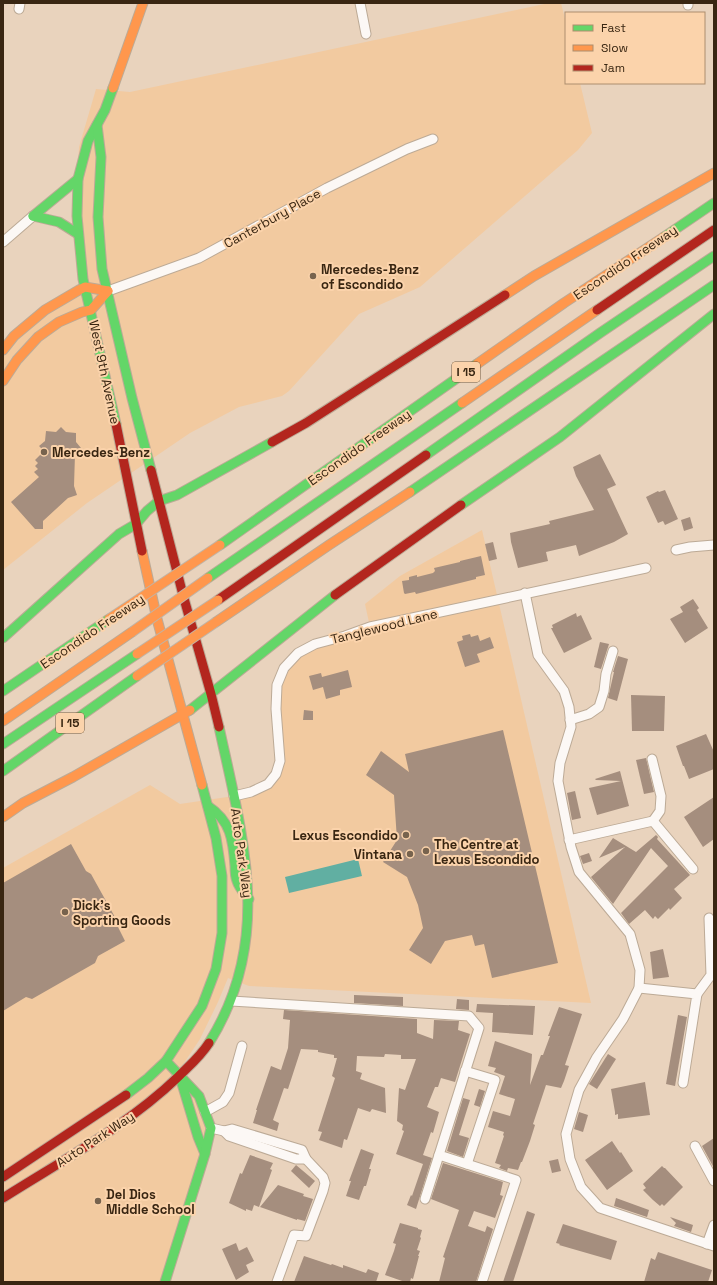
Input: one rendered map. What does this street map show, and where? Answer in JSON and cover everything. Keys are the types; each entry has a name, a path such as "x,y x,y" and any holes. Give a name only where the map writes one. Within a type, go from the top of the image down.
{"main road":[{"name":"West 9th Avenue","path":"143,3 105,110 88,141 78,179 77,216 83,279 91,310 157,620"},
{"name":"West 9th Avenue","path":"97,125 101,157 98,217 101,263 132,398 184,595"},
{"path":"3,638 22,623 119,534 136,524 159,501 177,495 306,423 534,276 714,173"},
{"path":"34,216 78,179"},
{"name":"Escondido Freeway","path":"3,690 220,545 564,303 714,202"},
{"path":"34,216 59,222 78,234"},
{"path":"3,721 714,230"},
{"path":"3,744 218,600 600,333 714,256"},
{"name":"I 15","path":"3,771 216,622 329,545 442,471 714,285"},
{"path":"3,350 14,336 45,310 85,287 108,291"},
{"path":"3,381 17,360 38,337 59,322 82,312 91,310 108,291"},
{"path":"3,817 23,803 73,777 183,715 328,600 560,437 714,314"},
{"name":"Auto Park Way","path":"3,1198 128,1119 158,1096 198,1058 207,1046 231,1001 238,980 248,924 249,899 243,840 211,694 184,595"},
{"name":"Auto Park Way","path":"3,1177 126,1095 148,1078 166,1061 202,1006 216,969 223,925 223,900 222,876 216,838 157,620"},
{"path":"208,806 223,816 227,824 238,885 249,899"},
{"path":"165,1282 206,1154 211,1128 199,1096 166,1061"},
{"path":"179,1076 198,1137 206,1154"}],"street":[{"path":"360,3 366,34"},
{"name":"Canterbury Place","path":"108,291 199,258 326,188 407,149 433,139"},
{"path":"3,242 34,216"},
{"path":"676,550 714,545"},
{"name":"Tanglewood Lane","path":"234,796 251,792 268,784 276,774 280,761 276,710 277,685 284,668 298,653 315,644 345,636 370,627 646,568"},
{"path":"525,593 538,655 564,691 569,707 571,727 560,763 558,781 569,840 579,872 630,934 640,970 639,988 623,1019 597,1057 579,1090 566,1134 570,1159 581,1187 600,1208 710,1245 714,1225"},
{"path":"570,720 589,714 599,707 604,690 606,674 613,651"},
{"path":"569,840 652,821 660,811 661,796 652,759"},
{"path":"652,821 693,869"},
{"path":"683,1083 697,994 711,975 709,918"},
{"path":"639,988 697,994"},
{"path":"231,1001 469,1016 479,1028 425,1198"},
{"path":"205,1112 223,1102 229,1093 242,1046"},
{"path":"465,1071 495,1080 467,1164"},
{"path":"211,1128 224,1131 228,1136 296,1159 306,1159 323,1177 325,1183 323,1191 306,1236 294,1235 277,1282"},
{"path":"695,1146 714,1181"},
{"path":"439,1155 516,1180 482,1282"}],"shaded area":[{"path":"549,3 561,3 565,19 565,84 580,84 592,133 578,150 420,287 359,314 289,391 282,396 239,407 190,433 87,503 3,570 3,351 10,340 87,288 75,209 79,147 96,89 130,92"},
{"path":"482,530 591,1003 249,986 228,978 200,1039 182,1066 211,1128 165,1282 3,1282 3,868 150,785 180,804 251,792 276,774 277,685 298,653 370,627 365,604 400,576"}],"water":[{"path":"358,859 362,876 289,893 285,877"}],"building":[{"path":"61,427 66,432 76,433 76,442 81,448 75,454 74,486 77,495 68,498 43,521 43,529 35,529 11,502 39,477 34,472 38,469 35,466 38,463 35,460 44,451 39,446 45,441 46,431 56,432"},
{"path":"600,454 616,485 607,489 628,534 614,542 579,556 576,545 546,552 548,561 518,568 510,533 550,524 549,521 594,510 576,476 573,467"},
{"path":"665,490 678,519 665,525 663,521 658,523 646,497 658,491"},
{"path":"690,517 693,528 684,531 681,520"},
{"path":"493,542 497,559 489,561 485,544"},
{"path":"481,556 485,575 476,577 476,579 416,594 415,592 404,593 402,581 409,580 409,577 417,575 417,577 433,573 435,571 434,568"},
{"path":"693,599 699,608 697,610 708,628 685,643 670,619 683,612 680,607"},
{"path":"576,613 577,617 581,615 592,639 564,653 551,628 553,628 552,625"},
{"path":"470,634 471,637 478,635 480,641 490,637 494,648 477,654 480,662 465,667 457,642 463,640 462,636"},
{"path":"600,642 609,644 601,669 594,667"},
{"path":"618,656 628,659 617,701 608,698"},
{"path":"348,670 352,687 340,690 340,695 326,699 323,687 313,690 309,676 321,673 322,677"},
{"path":"631,695 665,696 664,731 632,731"},
{"path":"304,710 313,711 313,720 303,720"},
{"path":"503,730 558,963 492,978 484,944 475,946 472,935 445,941 431,964 409,950 423,928 418,905 407,877 383,862 397,840 394,795 366,775 381,751 409,772 405,754"},
{"path":"706,734 714,752 714,769 689,779 676,746"},
{"path":"646,758 654,792 644,794 636,760"},
{"path":"620,771 629,806 597,815 589,788 621,781 595,779"},
{"path":"575,791 581,818 572,820 567,793"},
{"path":"714,797 714,839 703,847 684,817"},
{"path":"656,835 658,837 657,839 690,875 674,889 682,898 670,910 669,908 658,919 655,916 653,919 645,910 629,924 621,913 668,866 651,848 613,904 591,877 625,847 599,858 613,838 636,852"},
{"path":"71,844 86,871 91,874 116,919 116,923 125,941 98,956 95,963 32,999 26,997 3,1011 3,883"},
{"path":"589,853 592,861 583,864 580,856"},
{"path":"663,949 669,977 653,979 650,952"},
{"path":"354,995 403,997 403,1006 354,1003"},
{"path":"457,999 469,1000 469,1010 456,1009"},
{"path":"477,1004 535,1006 533,1035 492,1032 493,1013 476,1012"},
{"path":"559,1007 582,1014 565,1065 569,1066 561,1088 546,1085 533,1124 535,1125 522,1162 518,1170 508,1168 507,1171 499,1168 501,1165 495,1163 504,1132 488,1127 493,1111 510,1116 515,1099 499,1094 505,1076 494,1072 496,1068 488,1066 495,1041 532,1054 530,1085 541,1055 543,1055 550,1036 548,1036"},
{"path":"284,1010 417,1019 417,1033 433,1039 434,1020 459,1021 458,1030 470,1034 455,1082 441,1078 438,1087 435,1087 427,1107 439,1112 433,1133 431,1132 423,1155 432,1158 416,1209 407,1205 411,1195 412,1196 423,1164 396,1154 404,1131 402,1130 403,1125 397,1121 399,1088 405,1090 416,1059 401,1059 401,1055 385,1054 384,1057 357,1056 356,1071 362,1073 360,1079 385,1088 386,1113 372,1109 370,1112 358,1108 347,1140 344,1139 342,1148 319,1140 322,1132 318,1131 335,1078 332,1076 337,1058 334,1058 334,1055 318,1052 318,1050 301,1049 288,1089 284,1088 273,1120 279,1123 277,1131 253,1123 271,1066 281,1070 288,1048 290,1020 283,1019"},
{"path":"678,1015 687,1017 675,1086 666,1084"},
{"path":"608,1054 616,1059 597,1089 589,1084"},
{"path":"645,1082 650,1115 618,1119 618,1114 615,1115 611,1089"},
{"path":"479,1089 485,1091 480,1107 474,1105"},
{"path":"463,1098 470,1100 459,1135 469,1138 463,1157 447,1151"},
{"path":"579,1112 588,1115 583,1132 574,1129"},
{"path":"714,1138 714,1168 702,1146"},
{"path":"612,1141 633,1171 607,1190 585,1160"},
{"path":"361,1149 374,1154 369,1169 371,1169 366,1186 364,1186 359,1200 346,1196 351,1181 349,1181"},
{"path":"250,1155 273,1163 259,1207 254,1205 252,1211 246,1209 246,1211 229,1203 240,1173 242,1174"},
{"path":"558,1159 561,1171 552,1173 549,1161"},
{"path":"443,1163 503,1182 500,1195 503,1196 495,1218 474,1211 468,1226 485,1232 487,1226 493,1229 476,1282 439,1282 445,1258 443,1257 459,1210 431,1199"},
{"path":"296,1165 315,1181 309,1188 291,1171"},
{"path":"662,1166 683,1187 664,1206 662,1204 660,1206 643,1190 646,1188 643,1184"},
{"path":"278,1185 304,1194 303,1196 313,1199 305,1221 297,1220 260,1207"},
{"path":"616,1198 649,1210 647,1217 614,1206"},
{"path":"527,1211 535,1214 513,1282 503,1282"},
{"path":"670,1217 693,1225 691,1232 674,1226 676,1223"},
{"path":"400,1223 422,1230 417,1250 420,1251 419,1256 413,1279 411,1278 410,1282 405,1282 385,1275 394,1251 396,1244 393,1243"},
{"path":"563,1224 617,1241 611,1260 556,1243"},
{"path":"236,1243 239,1251 247,1247 254,1261 246,1265 249,1272 236,1280 222,1249"},
{"path":"658,1252 712,1270 708,1282 644,1282 651,1258 655,1260"},
{"path":"304,1256 343,1268 343,1265 366,1273 368,1269 379,1273 376,1282 294,1282"}],"traffic: fast":[{"path":"113,88 105,110 88,141 78,179 77,216 83,279 116,424"},
{"path":"97,125 101,157 98,217 102,269 132,398 151,470"},
{"path":"33,216 78,179"},
{"path":"664,237 714,203"},
{"path":"33,216 59,222 78,234"},
{"path":"426,455 600,333 714,256"},
{"path":"410,492 714,285"},
{"path":"461,505 560,437 714,314"},
{"path":"220,545 477,364"},
{"path":"208,578 462,403"},
{"path":"3,638 119,534 136,524 147,511 159,501 177,495 272,442"},
{"path":"190,710 335,595"},
{"path":"3,691 109,619"},
{"path":"3,744 137,654"},
{"path":"3,771 137,676"},
{"path":"209,1043 229,1004 241,965 247,927 247,888 244,848 219,727"},
{"path":"126,1095 148,1078 166,1061 202,1006 216,969 222,933 222,876 216,838 202,785"},
{"path":"208,806 222,818 226,825 232,840 236,879 240,888 249,899"},
{"path":"165,1282 205,1154 211,1128 199,1096 166,1061"},
{"path":"180,1077 198,1137 205,1154"}],"traffic: slow":[{"path":"113,88 143,3"},
{"path":"505,295 534,276 714,173"},
{"path":"477,364 564,303 664,237"},
{"path":"3,350 14,336 45,310 79,290 85,287 108,291"},
{"path":"3,381 17,360 38,337 59,322 82,312 91,310 108,291"},
{"path":"462,403 597,310"},
{"path":"216,622 410,492"},
{"path":"109,619 220,545"},
{"path":"142,551 157,619 202,785"},
{"path":"132,632 208,578"},
{"path":"137,654 218,600"},
{"path":"137,676 216,622"},
{"path":"3,721 132,632"},
{"path":"3,817 23,803 73,777 190,710"}],"traffic: jam":[{"path":"597,310 714,230"},
{"path":"272,442 306,423 505,295"},
{"path":"116,424 142,551"},
{"path":"218,600 426,455"},
{"path":"151,470 219,727"},
{"path":"335,595 461,505"},
{"path":"3,1198 94,1142 138,1111 178,1077 198,1057 209,1043"},
{"path":"3,1177 126,1095"}],"place":[{"name":"Mercedes-Benz of Escondido","path":"313,276"},
{"name":"Mercedes-Benz","path":"44,452"},
{"name":"Lexus Escondido","path":"406,835"},
{"name":"The Centre at Lexus Escondido","path":"426,851"},
{"name":"Vintana","path":"410,854"},
{"name":"Dick's Sporting Goods","path":"65,912"},
{"name":"Del Dios Middle School","path":"98,1201"}]}
